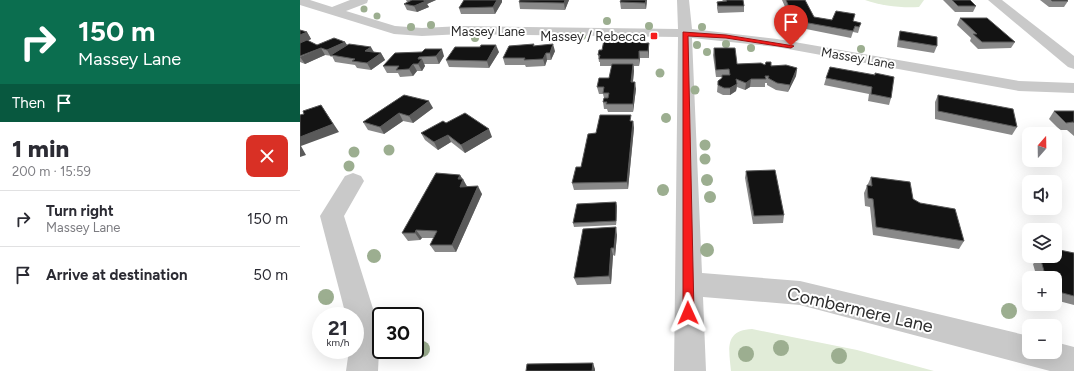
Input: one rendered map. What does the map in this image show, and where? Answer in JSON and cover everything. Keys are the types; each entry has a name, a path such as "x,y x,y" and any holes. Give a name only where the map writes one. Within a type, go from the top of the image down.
{"street":[{"path":"333,11 362,0"},
{"path":"683,0 685,34 690,371"},
{"path":"994,0 1074,64"},
{"name":"Massey Lane","path":"300,1 394,30 422,32 462,30 685,34 777,43 1019,86 1074,88"},
{"path":"352,181 332,216 365,331 362,371"},
{"name":"Combermere Lane","path":"688,284 800,293 1022,349"},
{"path":"1062,359 1074,362"}],"green space":[{"path":"865,0 924,0 919,7 898,7"},
{"path":"752,329 857,350 934,371 731,371 729,349 730,342 737,333 743,330"}],"building":[{"path":"412,0 426,1 414,6 404,4"},
{"path":"464,0 497,0 493,7 459,8"},
{"path":"520,0 565,0 564,3 519,2"},
{"path":"621,0 646,0 645,3 620,2"},
{"path":"726,0 743,0 744,6 718,6 717,2 727,1"},
{"path":"786,0 805,0 814,17 832,20 836,11 855,14 853,21 861,23 859,27 855,26 853,31 797,21 798,19 794,19"},
{"path":"952,0 970,0 976,6 958,6"},
{"path":"1051,0 1067,0 1068,1 1052,1"},
{"path":"960,18 987,18 1015,42 982,42 973,34 977,34"},
{"path":"300,30 307,32 300,35"},
{"path":"900,31 937,37 937,46 899,40"},
{"path":"334,38 345,42 327,50 321,48 300,56 300,43 307,40 317,45"},
{"path":"604,40 641,40 641,43 649,43 648,51 639,51 639,59 599,59 599,50 602,50"},
{"path":"349,44 371,47 365,51 381,53 367,63 352,61 355,59 331,55"},
{"path":"534,44 533,46 553,44 550,53 546,53 543,59 524,60 525,58 503,58 509,46"},
{"path":"481,45 496,45 487,61 446,60 455,47 480,47"},
{"path":"714,48 735,48 737,64 761,63 765,65 766,62 771,62 771,66 786,65 797,68 790,85 777,83 768,78 769,76 765,76 766,79 751,79 746,83 736,79 737,84 730,88 724,88 718,85 718,81 722,78 722,75 730,75 729,69 716,70"},
{"path":"425,49 442,49 436,56 419,57 418,59 422,59 418,64 413,64 409,69 396,70 399,66 383,66 395,53 422,52"},
{"path":"612,64 633,64 631,82 635,82 633,104 606,104 607,102 603,102 604,98 608,98 609,93 603,93 604,87 597,87 599,78 609,78"},
{"path":"830,67 894,77 891,98 871,94 872,87 826,78"},
{"path":"404,95 429,101 409,116 399,113 380,127 363,122"},
{"path":"938,95 1013,109 1017,127 938,111"},
{"path":"321,105 333,124 300,137 300,115 304,114 303,111"},
{"path":"1054,111 1074,111 1074,123 1066,123"},
{"path":"465,113 489,129 461,145 448,135 434,142 421,133 443,121 446,123"},
{"path":"600,115 631,115 630,121 633,121 627,182 572,183 576,167 581,167 588,134 596,133"},
{"path":"775,170 784,215 754,216 746,171"},
{"path":"436,173 460,175 458,179 463,179 460,187 478,186 452,245 430,245 437,231 416,230 415,233 402,233"},
{"path":"871,177 910,182 913,199 920,203 955,209 964,241 876,227 873,199 868,198 867,185 872,186"},
{"path":"616,202 616,221 573,223 577,204"},
{"path":"616,227 614,248 611,248 609,276 574,278 583,229"},
{"path":"1062,250 1074,253 1074,296 1062,293 1062,271 1044,271 1042,263 1062,263"},
{"path":"593,363 592,371 526,371 527,364"}],"place":[{"name":"Massey / Rebecca","path":"654,36"}],"route":[{"path":"688,313 685,34 726,37 791,46"}]}
